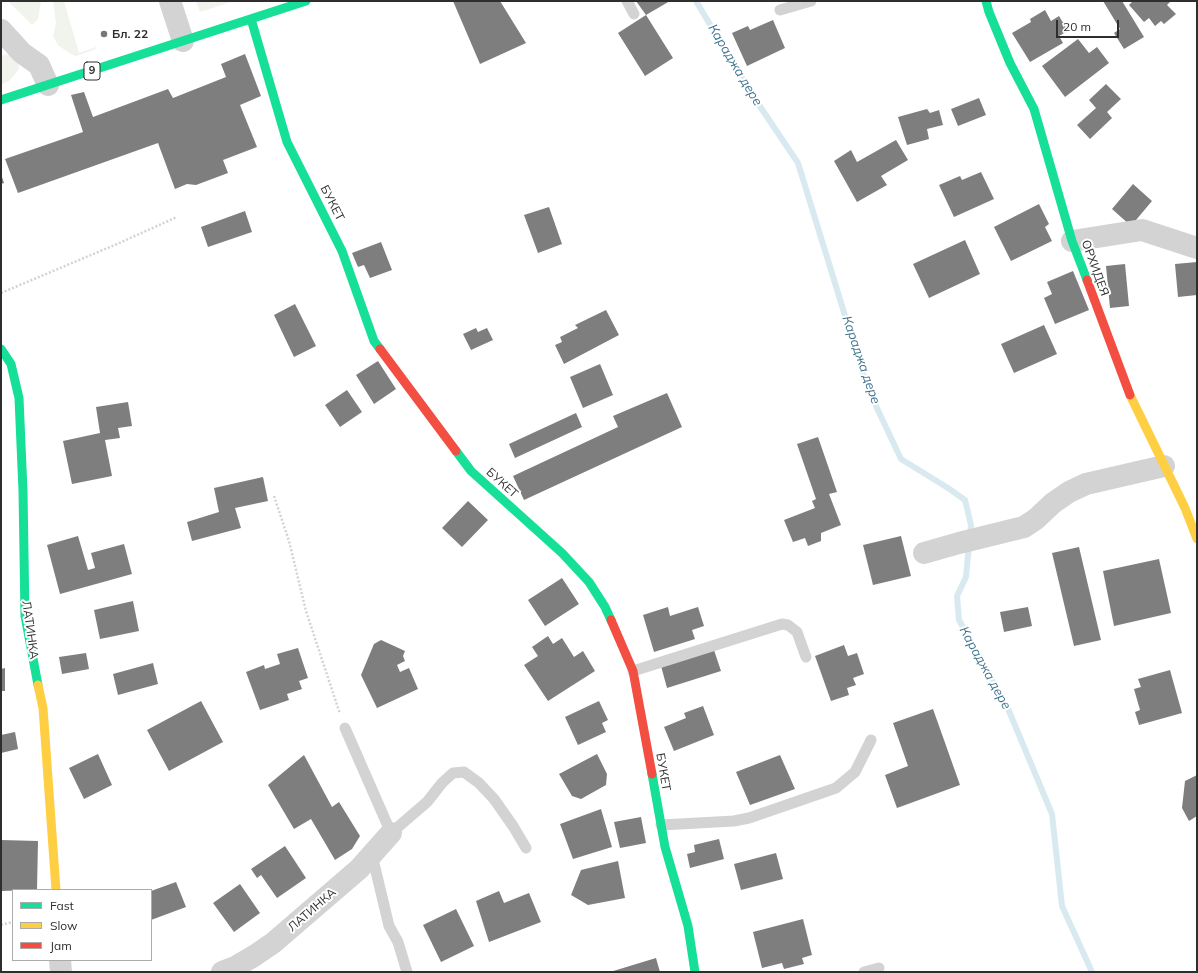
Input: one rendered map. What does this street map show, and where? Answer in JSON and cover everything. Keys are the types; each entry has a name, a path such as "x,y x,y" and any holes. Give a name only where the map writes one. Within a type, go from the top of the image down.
{"street":[{"path":"170,1 183,41"},
{"name":"9","path":"1,100 306,1"},
{"name":"ОРХИДЕЯ","path":"986,1 988,12 1010,62 1034,109 1072,241 1133,402 1185,508 1197,539"},
{"name":"БУКЕТ","path":"251,19 287,142 342,251 374,341 471,471 562,554 589,582 605,606 633,671 665,847 688,926 695,972"},
{"path":"1,30 22,53 39,65 48,85"},
{"path":"1072,241 1142,230 1197,248"},
{"name":"ЛАТИНКА","path":"1,349 11,364 19,398 23,491 25,616 43,708 56,889"},
{"path":"924,553 1024,527 1036,519 1053,503 1074,489 1086,484 1164,466"},
{"name":"ЛАТИНКА","path":"222,972 235,967 273,943 359,869 391,833"},
{"path":"60,961 61,972"}],"lane":[{"path":"627,1 634,14"},
{"path":"780,10 811,1"},
{"path":"633,671 782,624 797,632 806,658"},
{"path":"345,728 391,833 427,802 442,783 453,773 464,772 479,783 494,800 513,826 526,848"},
{"path":"661,825 734,821 749,818 836,788 855,772 871,740"},
{"path":"372,855 389,926 398,942 407,972"},
{"path":"864,972 879,968"}],"path":[{"path":"1,293 178,217"},
{"path":"274,496 289,542 306,611 345,728"},
{"path":"1,925 12,922"}],"shaded area":[{"path":"8,1 41,1 38,19 32,25"},
{"path":"53,1 64,1 79,53 96,47 96,49 76,56 58,45 53,36 56,23"},
{"path":"196,1 234,1 200,12"},
{"path":"11,54 18,58 19,68 9,81 1,85 1,57 3,55"}],"building":[{"path":"453,1 500,1 526,43 480,64"},
{"path":"636,1 670,1 646,15"},
{"path":"1103,1 1122,1 1144,37 1124,49 1114,33 1120,29"},
{"path":"1133,1 1171,1 1167,5 1176,14 1164,24 1161,21 1155,26 1149,18 1144,22 1129,5"},
{"path":"1045,10 1051,21 1059,16 1068,31 1059,36 1063,43 1030,62 1012,33 1031,22 1030,19"},
{"path":"646,15 673,58 645,76 618,33"},
{"path":"773,20 785,48 747,66 732,33 748,26 750,30"},
{"path":"1078,39 1089,53 1097,47 1109,63 1065,97 1042,66"},
{"path":"245,54 261,96 240,105 257,147 223,160 228,173 196,185 187,184 175,189 158,143 18,193 5,159 83,132 71,95 84,92 93,117 168,89 173,98 226,77 221,64"},
{"path":"1106,84 1121,99 1107,112 1112,118 1090,139 1077,125 1096,108 1089,100"},
{"path":"979,98 986,115 958,126 951,109"},
{"path":"927,109 930,113 939,110 943,125 927,129 929,139 907,145 898,117"},
{"path":"896,140 908,160 881,176 887,185 857,202 834,161 851,150 857,162"},
{"path":"981,172 994,199 954,217 939,185 960,176 962,180"},
{"path":"1,174 4,183 1,184"},
{"path":"1133,184 1152,201 1131,226 1112,209"},
{"path":"1039,204 1049,224 1045,227 1052,241 1011,261 994,227"},
{"path":"549,207 562,244 538,253 524,215"},
{"path":"245,211 252,232 208,247 201,227"},
{"path":"965,240 980,274 929,298 913,264"},
{"path":"381,242 392,270 370,278 364,265 358,267 352,253"},
{"path":"1197,262 1197,295 1178,297 1175,264"},
{"path":"1125,264 1129,306 1110,308 1106,266"},
{"path":"1073,271 1089,310 1055,324 1044,298 1052,294 1047,282"},
{"path":"295,304 316,346 294,357 274,315"},
{"path":"606,310 619,335 564,364 555,345 562,342 560,337 578,328 575,325"},
{"path":"1044,325 1057,354 1014,373 1001,344"},
{"path":"476,328 478,332 487,328 493,340 471,350 463,334"},
{"path":"378,361 396,389 374,404 356,375"},
{"path":"600,364 613,395 583,408 570,377"},
{"path":"347,390 362,412 340,427 325,405"},
{"path":"667,393 682,427 524,500 513,476 618,427 613,416"},
{"path":"128,402 132,426 118,428 120,438 105,440 112,476 72,484 63,441 100,433 96,407"},
{"path":"576,413 582,427 515,458 509,444"},
{"path":"818,437 837,492 829,494 841,525 821,533 821,541 808,546 805,538 793,542 784,520 815,508 812,501 816,499 797,444"},
{"path":"263,477 268,501 235,508 241,528 192,541 187,522 219,512 214,488"},
{"path":"468,501 488,520 462,547 442,528"},
{"path":"78,536 88,570 95,568 91,553 124,544 132,574 60,594 47,545"},
{"path":"901,536 911,576 873,585 863,545"},
{"path":"1079,547 1101,640 1074,646 1052,553"},
{"path":"1159,559 1171,613 1114,626 1103,571"},
{"path":"562,578 579,604 545,626 528,600"},
{"path":"133,601 139,631 100,639 94,610"},
{"path":"668,607 670,616 698,607 704,626 692,630 695,639 654,652 643,615"},
{"path":"1028,607 1032,626 1004,632 1000,612"},
{"path":"548,636 553,644 562,638 574,657 583,651 595,671 548,701 524,665 538,656 532,647"},
{"path":"381,640 405,651 403,656 405,661 397,665 400,672 409,668 418,689 377,708 361,675 374,644"},
{"path":"844,645 848,656 857,653 864,674 853,678 856,685 847,688 849,695 831,701 815,656"},
{"path":"298,648 308,678 299,681 302,689 287,694 289,700 260,710 246,672 264,665 265,669 280,664 277,654"},
{"path":"714,650 721,671 667,688 661,666"},
{"path":"86,653 89,669 62,674 59,657"},
{"path":"153,663 158,684 118,695 113,674"},
{"path":"5,668 5,691 1,691 1,669"},
{"path":"1170,670 1182,713 1139,725 1135,712 1140,710 1134,689 1141,687 1138,679"},
{"path":"201,701 223,742 169,771 147,730"},
{"path":"599,701 608,720 602,723 606,732 578,745 565,717"},
{"path":"703,706 714,735 674,751 664,727 686,718 684,713"},
{"path":"933,709 960,785 897,808 885,775 908,766 893,723"},
{"path":"15,732 18,749 1,753 1,735"},
{"path":"98,754 112,785 84,799 69,768"},
{"path":"597,754 607,774 606,785 581,799 572,796 559,774"},
{"path":"304,755 332,807 339,802 360,836 352,849 335,860 311,819 294,829 268,785"},
{"path":"780,755 795,789 750,805 736,772"},
{"path":"1197,775 1197,816 1189,821 1182,808 1185,781"},
{"path":"601,809 612,847 573,859 560,824"},
{"path":"641,817 646,843 620,848 614,822"},
{"path":"719,839 724,859 690,868 687,854 695,852 694,845"},
{"path":"1,840 38,841 37,889 12,889 12,891 1,891"},
{"path":"285,846 306,878 277,898 261,875 257,878 251,869"},
{"path":"776,853 783,879 741,890 734,864"},
{"path":"618,861 625,898 588,905 571,895 581,870"},
{"path":"176,882 186,907 152,920 152,891"},
{"path":"240,884 260,913 234,932 213,903"},
{"path":"499,891 504,903 529,893 541,922 489,942 476,901"},
{"path":"456,909 474,946 441,962 423,925"},
{"path":"803,919 812,955 802,958 804,964 784,969 782,963 762,968 753,932"},
{"path":"656,958 660,972 610,972"}],"waterway":[{"name":"Караджа дере","path":"696,1 749,90 798,163 867,387 901,459 965,500 971,525 970,536"},
{"name":"Караджа дере","path":"969,545 966,577 957,596 959,620 1009,711 1052,814 1062,906 1092,972"}],"traffic: fast":[{"path":"1,100 306,1"},
{"path":"986,1 1010,63 1034,109 1072,241 1087,280"},
{"path":"251,19 287,142 342,251 374,341 380,349"},
{"path":"1,349 11,364 19,398 23,491 25,616 38,685"},
{"path":"456,451 471,471 562,553 589,582 605,607 611,620"},
{"path":"652,774 665,847 688,926 695,972"}],"traffic: slow":[{"path":"1130,395 1185,508 1197,539"},
{"path":"38,685 43,708 56,889"}],"traffic: jam":[{"path":"1087,280 1130,395"},
{"path":"380,349 456,451"},
{"path":"611,620 633,671 652,774"}],"place":[{"name":"Бл. 22","path":"104,34"}]}
